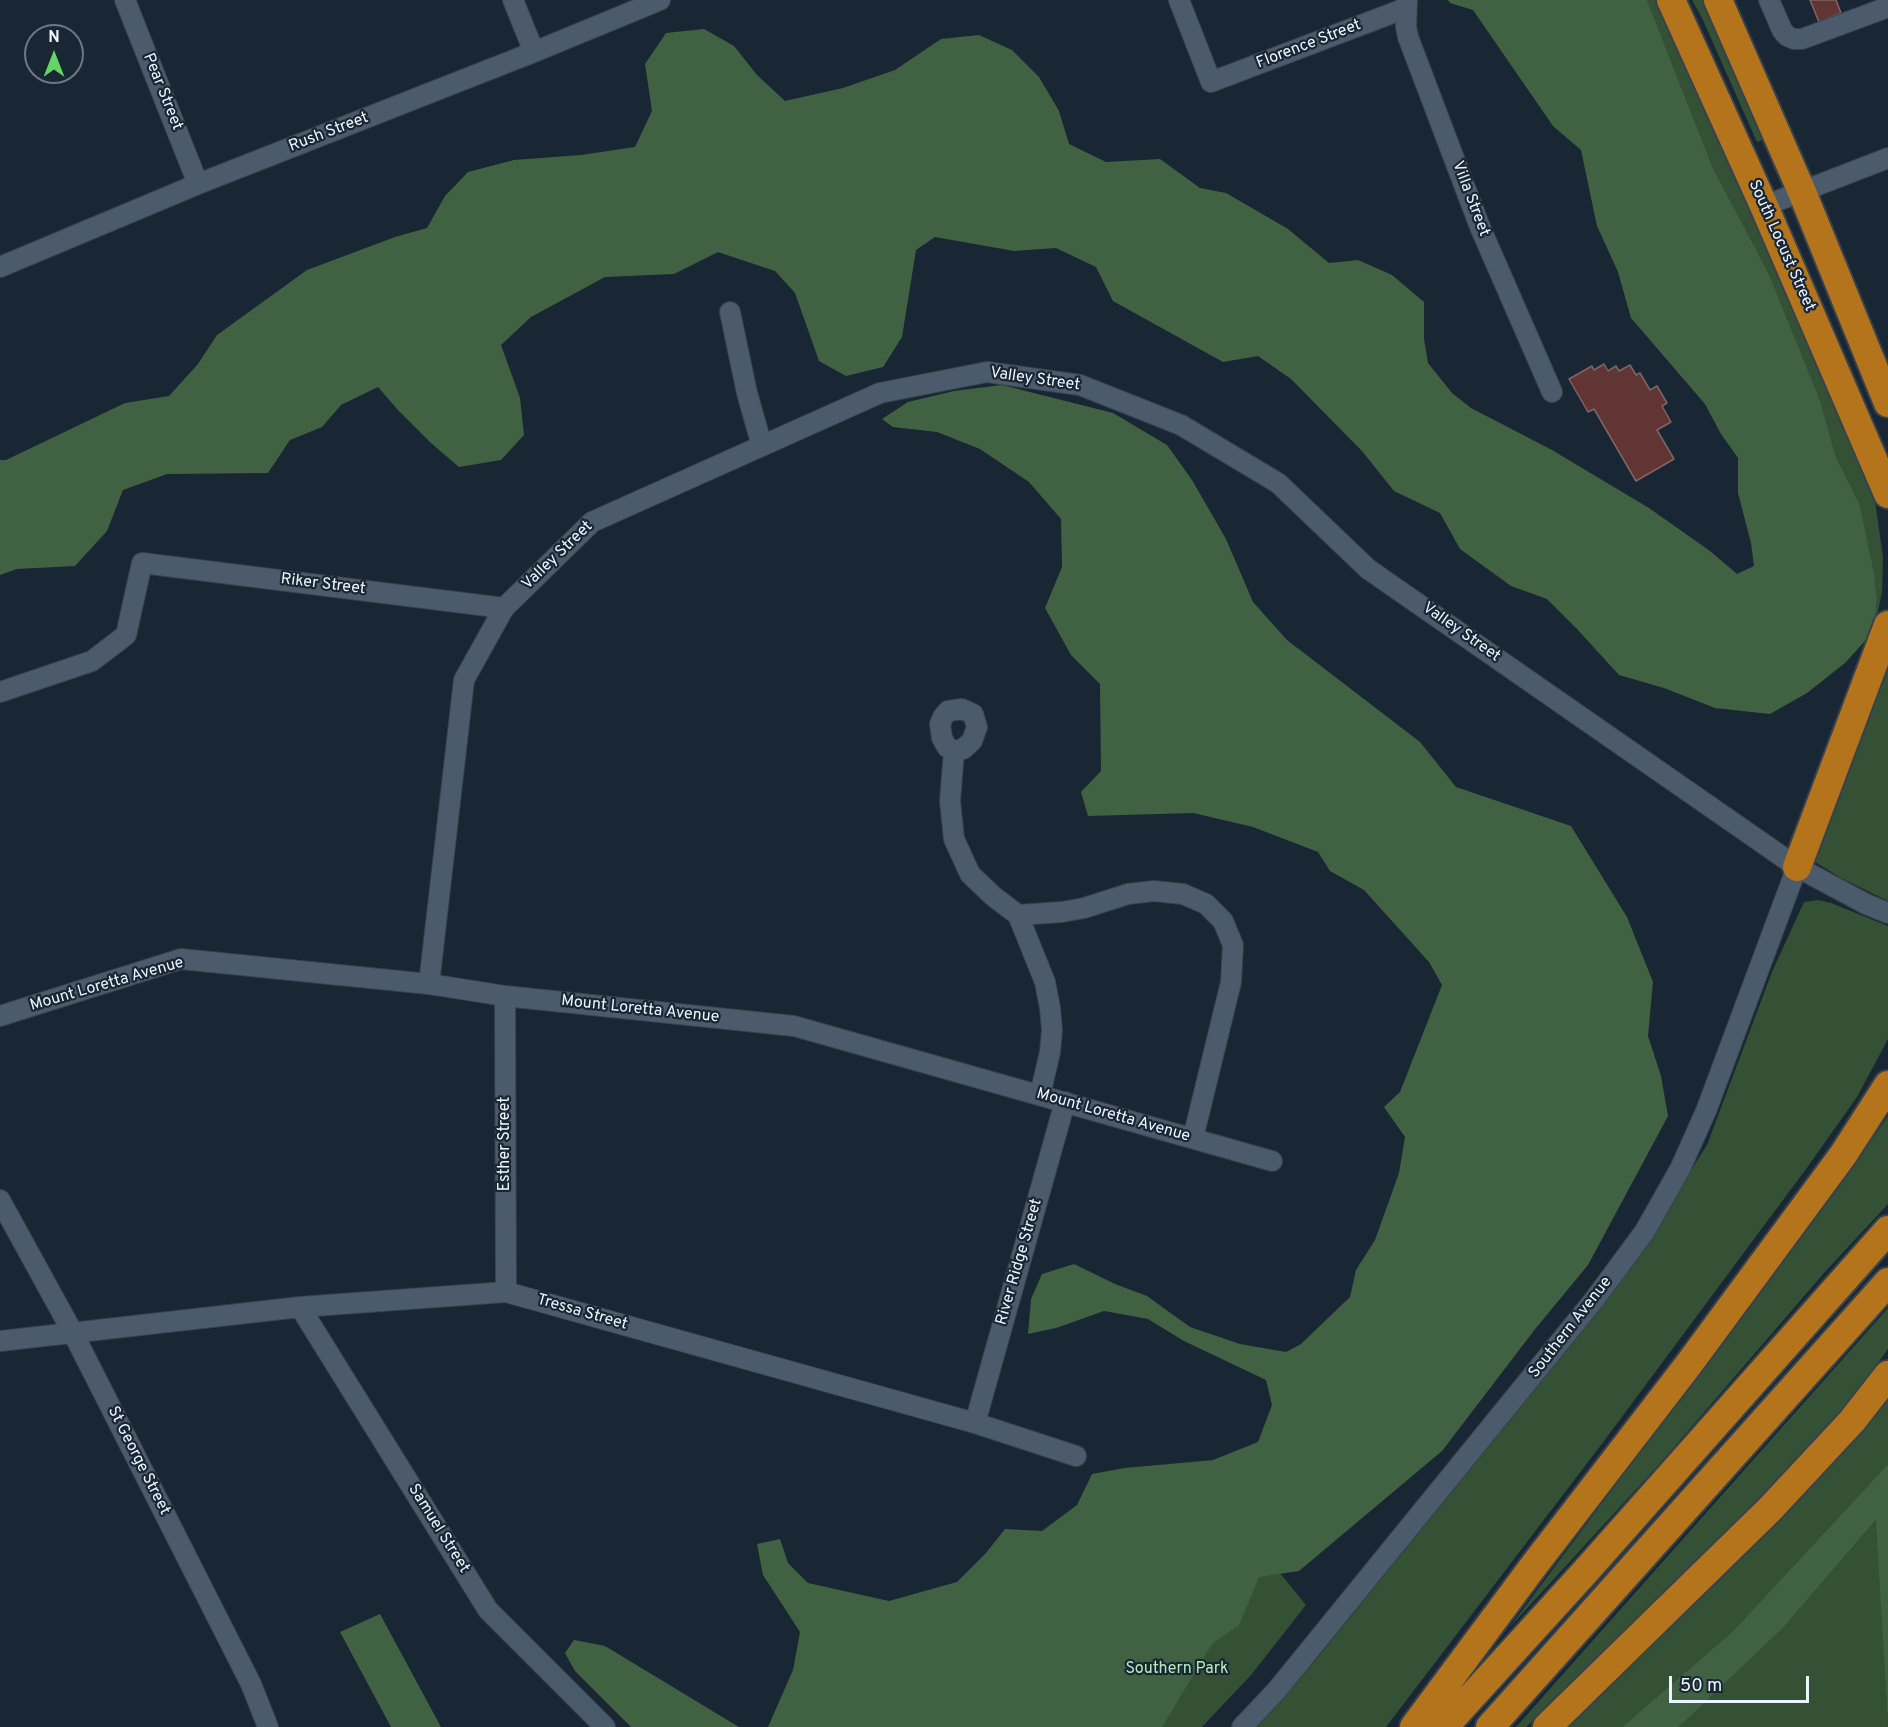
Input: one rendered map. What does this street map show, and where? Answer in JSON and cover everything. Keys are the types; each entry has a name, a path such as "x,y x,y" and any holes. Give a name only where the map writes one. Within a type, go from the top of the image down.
{"highway":[{"name":"South Locust Street","path":"1671,0 1764,206 1888,494"},
{"path":"1718,0 1802,192 1888,403"},
{"path":"1797,867 1888,625"},
{"path":"1414,1727 1532,1568 1689,1364 1836,1165 1888,1085"},
{"path":"1444,1727 1586,1572 1888,1230"},
{"path":"1490,1727 1888,1282"},
{"path":"1547,1727 1770,1509 1852,1421 1888,1375"}],"street":[{"name":"Pear Street","path":"125,0 198,184"},
{"path":"513,0 534,52"},
{"name":"Rush Street","path":"0,267 198,184 660,0"},
{"name":"Florence Street","path":"1179,0 1211,82 1407,4"},
{"path":"1769,0 1782,30 1794,39 1802,39 1888,8"},
{"name":"Villa Street","path":"1407,4 1406,27 1416,59 1480,227 1552,392"},
{"path":"1764,206 1888,158"},
{"path":"730,312 747,393 762,446"},
{"name":"Valley Street","path":"429,984 464,680 504,608 592,522 880,393 987,372 1080,385 1181,425 1278,483 1368,569 1797,867 1866,904 1888,913"},
{"name":"Riker Street","path":"0,692 92,661 126,636 142,562 504,608"},
{"path":"954,751 950,801 954,839 970,874 1018,915 1045,982 1052,1030 1050,1052 1040,1095"},
{"name":"Southern Avenue","path":"1242,1727 1277,1690 1579,1319 1644,1231 1680,1169 1706,1112 1797,867"},
{"path":"1018,915 1062,912 1084,908 1128,894 1154,891 1183,894 1206,904 1223,921 1233,945 1231,982 1192,1138"},
{"name":"Mount Loretta Avenue","path":"0,1016 182,959 429,984 505,996 794,1026 1272,1161"},
{"name":"Esther Street","path":"505,996 506,1292"},
{"name":"River Ridge Street","path":"975,1423 1065,1102"},
{"name":"St George Street","path":"0,1200 73,1333 251,1684 268,1727"},
{"name":"Tressa Street","path":"0,1341 300,1307 506,1292 975,1423 1076,1456"},
{"name":"Samuel Street","path":"300,1307 488,1610 605,1727"}],"green space":[{"path":"1448,0 1647,0 1713,168 1769,274 1820,400 1836,457 1860,505 1874,572 1877,599 1874,631 1845,663 1807,693 1770,714 1715,708 1664,688 1619,675 1547,599 1511,586 1460,549 1440,513 1394,491 1362,451 1291,379 1258,356 1223,362 1113,301 1096,267 1056,248 1014,251 935,237 916,250 902,337 883,367 846,376 819,361 795,293 775,271 718,252 674,274 605,277 531,317 501,345 520,398 524,435 501,460 459,467 431,443 378,387 341,405 322,427 290,440 268,473 167,474 123,490 107,531 75,566 17,569 0,575 0,460 6,460 125,403 169,396 198,364 217,335 307,270 395,237 427,228 445,196 468,172 514,160 581,155 635,147 652,111 645,64 666,33 704,29 734,46 757,75 785,101 843,88 895,70 941,39 979,35 1012,50 1039,77 1059,111 1069,144 1106,162 1160,159 1200,188 1226,193 1288,229 1329,263 1358,260 1392,275 1424,302 1424,339 1428,363 1452,393 1471,408 1552,450 1649,508 1710,551 1737,574 1754,566 1751,543 1738,493 1738,458 1721,434 1705,404 1631,318 1618,272 1597,226 1581,150 1553,126 1473,10 1450,3"},
{"path":"1647,0 1655,0 1874,494 1883,557 1882,592 1874,631 1877,599 1874,572 1860,505 1836,457 1820,400 1769,274 1713,168"},
{"path":"1692,0 1703,0 1762,140 1757,142"},
{"path":"1002,385 1113,413 1167,445 1192,480 1226,539 1253,602 1287,640 1420,742 1456,787 1571,826 1627,917 1653,982 1648,1036 1661,1076 1668,1116 1588,1265 1536,1328 1442,1451 1299,1571 1259,1577 1239,1625 1212,1644 1162,1727 768,1727 793,1670 800,1632 763,1575 757,1544 780,1539 788,1563 808,1583 889,1601 957,1582 986,1553 1005,1529 1042,1531 1077,1505 1092,1474 1125,1468 1213,1460 1258,1442 1272,1405 1266,1380 1184,1341 1148,1319 1104,1311 1056,1328 1028,1334 1031,1299 1042,1274 1074,1264 1115,1284 1147,1296 1190,1327 1240,1344 1286,1352 1301,1344 1350,1297 1356,1270 1375,1240 1399,1173 1405,1137 1384,1107 1400,1092 1442,985 1429,962 1364,890 1330,871 1318,852 1253,827 1193,813 1088,816 1081,792 1101,771 1100,684 1071,655 1045,608 1062,567 1061,519 1029,482 980,449 937,432 893,427 882,419 908,402 954,391"},
{"path":"1888,656 1888,901 1841,878 1812,860"},
{"path":"1818,900 1888,926 1888,1039 1857,1097 1604,1441 1386,1727 1255,1727 1314,1662 1616,1288 1707,1145 1772,972 1804,902"},
{"path":"1888,1116 1888,1204 1824,1273 1663,1460 1509,1628 1846,1176"},
{"path":"1888,1308 1888,1349 1833,1425 1770,1493 1526,1727 1516,1727"},
{"path":"1888,1398 1888,1464 1733,1631 1622,1727 1566,1727"},
{"path":"1888,1464 1888,1727 1876,1520 1783,1628 1679,1727 1622,1727 1733,1631"},
{"path":"1877,1519 1888,1727 1679,1727 1783,1628"},
{"name":"Southern Park","path":"1252,1539 1306,1605 1251,1675 1202,1727 845,1727"},
{"path":"380,1614 441,1727 391,1727 340,1632"},
{"path":"574,1640 605,1646 739,1727 631,1727 575,1671 565,1653"}],"building":[{"path":"1810,0 1836,0 1841,13 1819,22"},
{"path":"1604,364 1608,371 1616,366 1619,371 1630,365 1636,375 1640,373 1650,390 1657,386 1667,403 1662,406 1671,422 1657,430 1674,459 1636,481 1594,409 1588,412 1569,379 1592,366 1594,370"}]}
